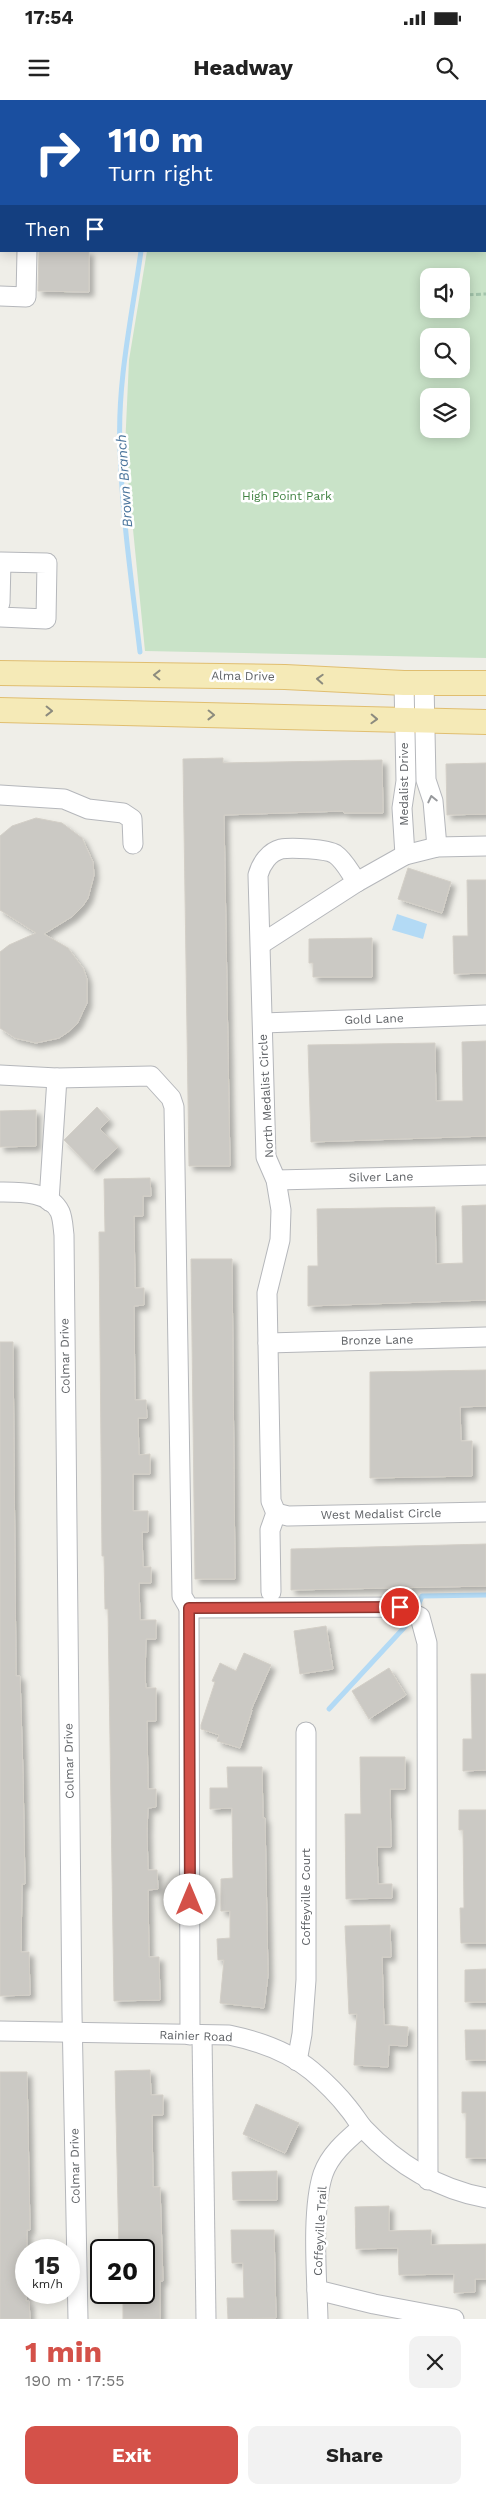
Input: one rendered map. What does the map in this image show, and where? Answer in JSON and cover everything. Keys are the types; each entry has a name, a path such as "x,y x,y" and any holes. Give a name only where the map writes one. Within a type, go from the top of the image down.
{"main road":[{"name":"Alma Drive","path":"0,673 285,677 414,683 486,683"},
{"path":"0,710 486,722"}],"street":[{"path":"0,296 26,297 27,252"},
{"path":"0,604 1,562 47,563 46,619 0,617"},
{"name":"Medalist Drive","path":"405,855 402,808 414,720 414,683"},
{"name":"Medalist Drive","path":"414,720 426,780 433,801 437,847"},
{"path":"0,795 52,797 64,799 88,809 123,813 132,819 133,844"},
{"path":"261,944 357,882 405,855 437,847 486,846"},
{"name":"North Medalist Circle","path":"276,1513 270,1501 267,1293 280,1240 281,1210 276,1180 266,1158 258,875 260,867 269,857 281,849 323,850 335,854 357,882"},
{"name":"Gold Lane","path":"263,1022 486,1015"},
{"path":"0,1075 57,1078 151,1076 171,1098 174,1107 182,1596 189,1608 196,2035 206,2319"},
{"path":"52,1203 57,1078"},
{"name":"Silver Lane","path":"276,1180 486,1174"},
{"path":"0,1192 41,1196 52,1203"},
{"name":"Colmar Drive","path":"52,1203 61,1214 64,1236 72,2034 78,2319"},
{"name":"Bronze Lane","path":"268,1343 486,1337"},
{"name":"West Medalist Circle","path":"276,1513 288,1516 486,1512"},
{"path":"271,1592 270,1530 276,1513"},
{"path":"189,1608 400,1607 420,1617 427,1643 428,2180"},
{"name":"Coffeyville Court","path":"297,2061 302,2034 306,1980 306,1732"},
{"name":"Rainier Road","path":"0,2032 229,2035 249,2039 273,2048 311,2070 349,2108 362,2127 400,2162 428,2180 465,2194 486,2198"},
{"name":"Coffeyville Trail","path":"318,2319 317,2237 319,2194 324,2173 334,2154 362,2127"},
{"path":"317,2290 374,2304 454,2319"}],"path":[{"path":"470,295 486,294"}],"green space":[{"name":"High Point Park","path":"147,252 486,252 486,658 145,651 125,448 129,360"}],"water":[{"path":"397,914 427,924 423,939 392,930"}],"building":[{"path":"39,252 89,252 89,292 38,291"},
{"path":"223,758 223,763 382,760 383,813 344,813 343,811 224,815 230,1166 189,1166 183,759"},
{"path":"486,763 486,814 447,815 446,764"},
{"path":"36,818 62,823 82,838 93,862 94,875 88,898 82,907 73,916 44,934 68,948 83,968 87,979 87,1003 77,1024 68,1032 59,1038 36,1043 15,1038 0,1028 0,952 9,945 36,933 0,910 0,836 12,826"},
{"path":"408,868 451,882 442,913 398,899"},
{"path":"467,880 486,880 486,973 454,974 453,936 468,936"},
{"path":"372,938 372,977 313,977 313,963 309,963 309,939"},
{"path":"486,1041 486,1136 311,1142 308,1045 435,1043 436,1101 463,1101 462,1042"},
{"path":"97,1107 109,1120 100,1129 118,1147 93,1170 64,1140"},
{"path":"36,1110 36,1146 0,1147 0,1111"},
{"path":"150,1178 151,1196 143,1196 143,1216 134,1216 135,1288 144,1288 144,1305 134,1306 135,1400 146,1400 147,1418 138,1418 139,1455 150,1454 150,1474 133,1474 133,1511 148,1511 148,1532 142,1532 143,1567 151,1567 151,1583 139,1583 140,1620 156,1620 156,1639 146,1639 145,1677 146,1688 156,1688 156,1721 147,1721 148,1789 156,1789 156,1807 148,1808 147,1831 148,1870 157,1870 158,1889 148,1890 149,1957 159,1957 160,2000 114,2001 108,1609 105,1609 104,1556 102,1556 99,1232 105,1232 104,1179"},
{"path":"486,1205 486,1300 308,1306 308,1266 318,1266 317,1209 435,1207 436,1264 463,1263 462,1206"},
{"path":"191,1259 232,1259 235,1579 195,1579"},
{"path":"0,1342 13,1342 16,1676 20,1676 25,1884 22,1884 21,1952 29,1952 30,1995 0,1996"},
{"path":"486,1370 486,1406 460,1407 461,1441 472,1441 472,1476 370,1478 370,1372"},
{"path":"486,1544 486,1586 291,1590 291,1549"},
{"path":"326,1626 333,1669 300,1674 294,1631"},
{"path":"244,1653 271,1665 251,1710 240,1748 217,1741 219,1735 201,1729 201,1725 215,1682 212,1681 220,1663 236,1671"},
{"path":"389,1668 406,1695 369,1719 352,1691"},
{"path":"471,1674 486,1674 486,1770 463,1771 463,1739 472,1739"},
{"path":"360,1757 405,1757 405,1789 390,1789 391,1847 377,1847 378,1884 392,1884 392,1898 346,1899 345,1814 361,1814"},
{"path":"227,1767 262,1767 263,1818 265,1818 268,1975 264,2008 220,2003 224,1960 218,1960 217,1939 230,1938 230,1911 221,1911 221,1879 233,1878 232,1808 210,1809 210,1788 228,1788"},
{"path":"459,1810 486,1810 486,1943 461,1943 460,1908 464,1908 463,1830 459,1830"},
{"path":"390,1925 391,1957 382,1957 384,2025 408,2027 407,2046 389,2045 388,2067 354,2065 357,2014 349,2014 345,1926"},
{"path":"486,1969 486,2002 465,2002 465,1970"},
{"path":"465,2030 486,2030 486,2060 466,2060"},
{"path":"150,2070 151,2095 163,2095 163,2115 152,2115 153,2187 160,2187 163,2281 160,2281 160,2319 123,2319 123,2304 155,2304 155,2239 119,2239 115,2071"},
{"path":"0,2072 27,2072 30,2230 27,2230 27,2239 15,2239 15,2304 29,2304 30,2319 0,2319"},
{"path":"462,2092 486,2092 486,2158 466,2158 466,2113 462,2113"},
{"path":"256,2104 299,2123 285,2153 243,2134"},
{"path":"277,2171 277,2200 233,2200 232,2172"},
{"path":"389,2206 389,2231 431,2230 431,2245 486,2244 486,2279 475,2279 475,2292 454,2293 454,2274 399,2275 398,2248 356,2249 355,2207"},
{"path":"231,2230 274,2230 276,2318 228,2319 227,2298 244,2298 243,2263 232,2263"}],"waterway":[{"name":"Brown Branch","path":"140,652 125,524 120,423 126,349 141,252"},
{"path":"416,1611 422,1596 486,1595"},
{"path":"329,1709 413,1618"}],"route":[{"path":"190,1900 189,1608 400,1607"}]}
